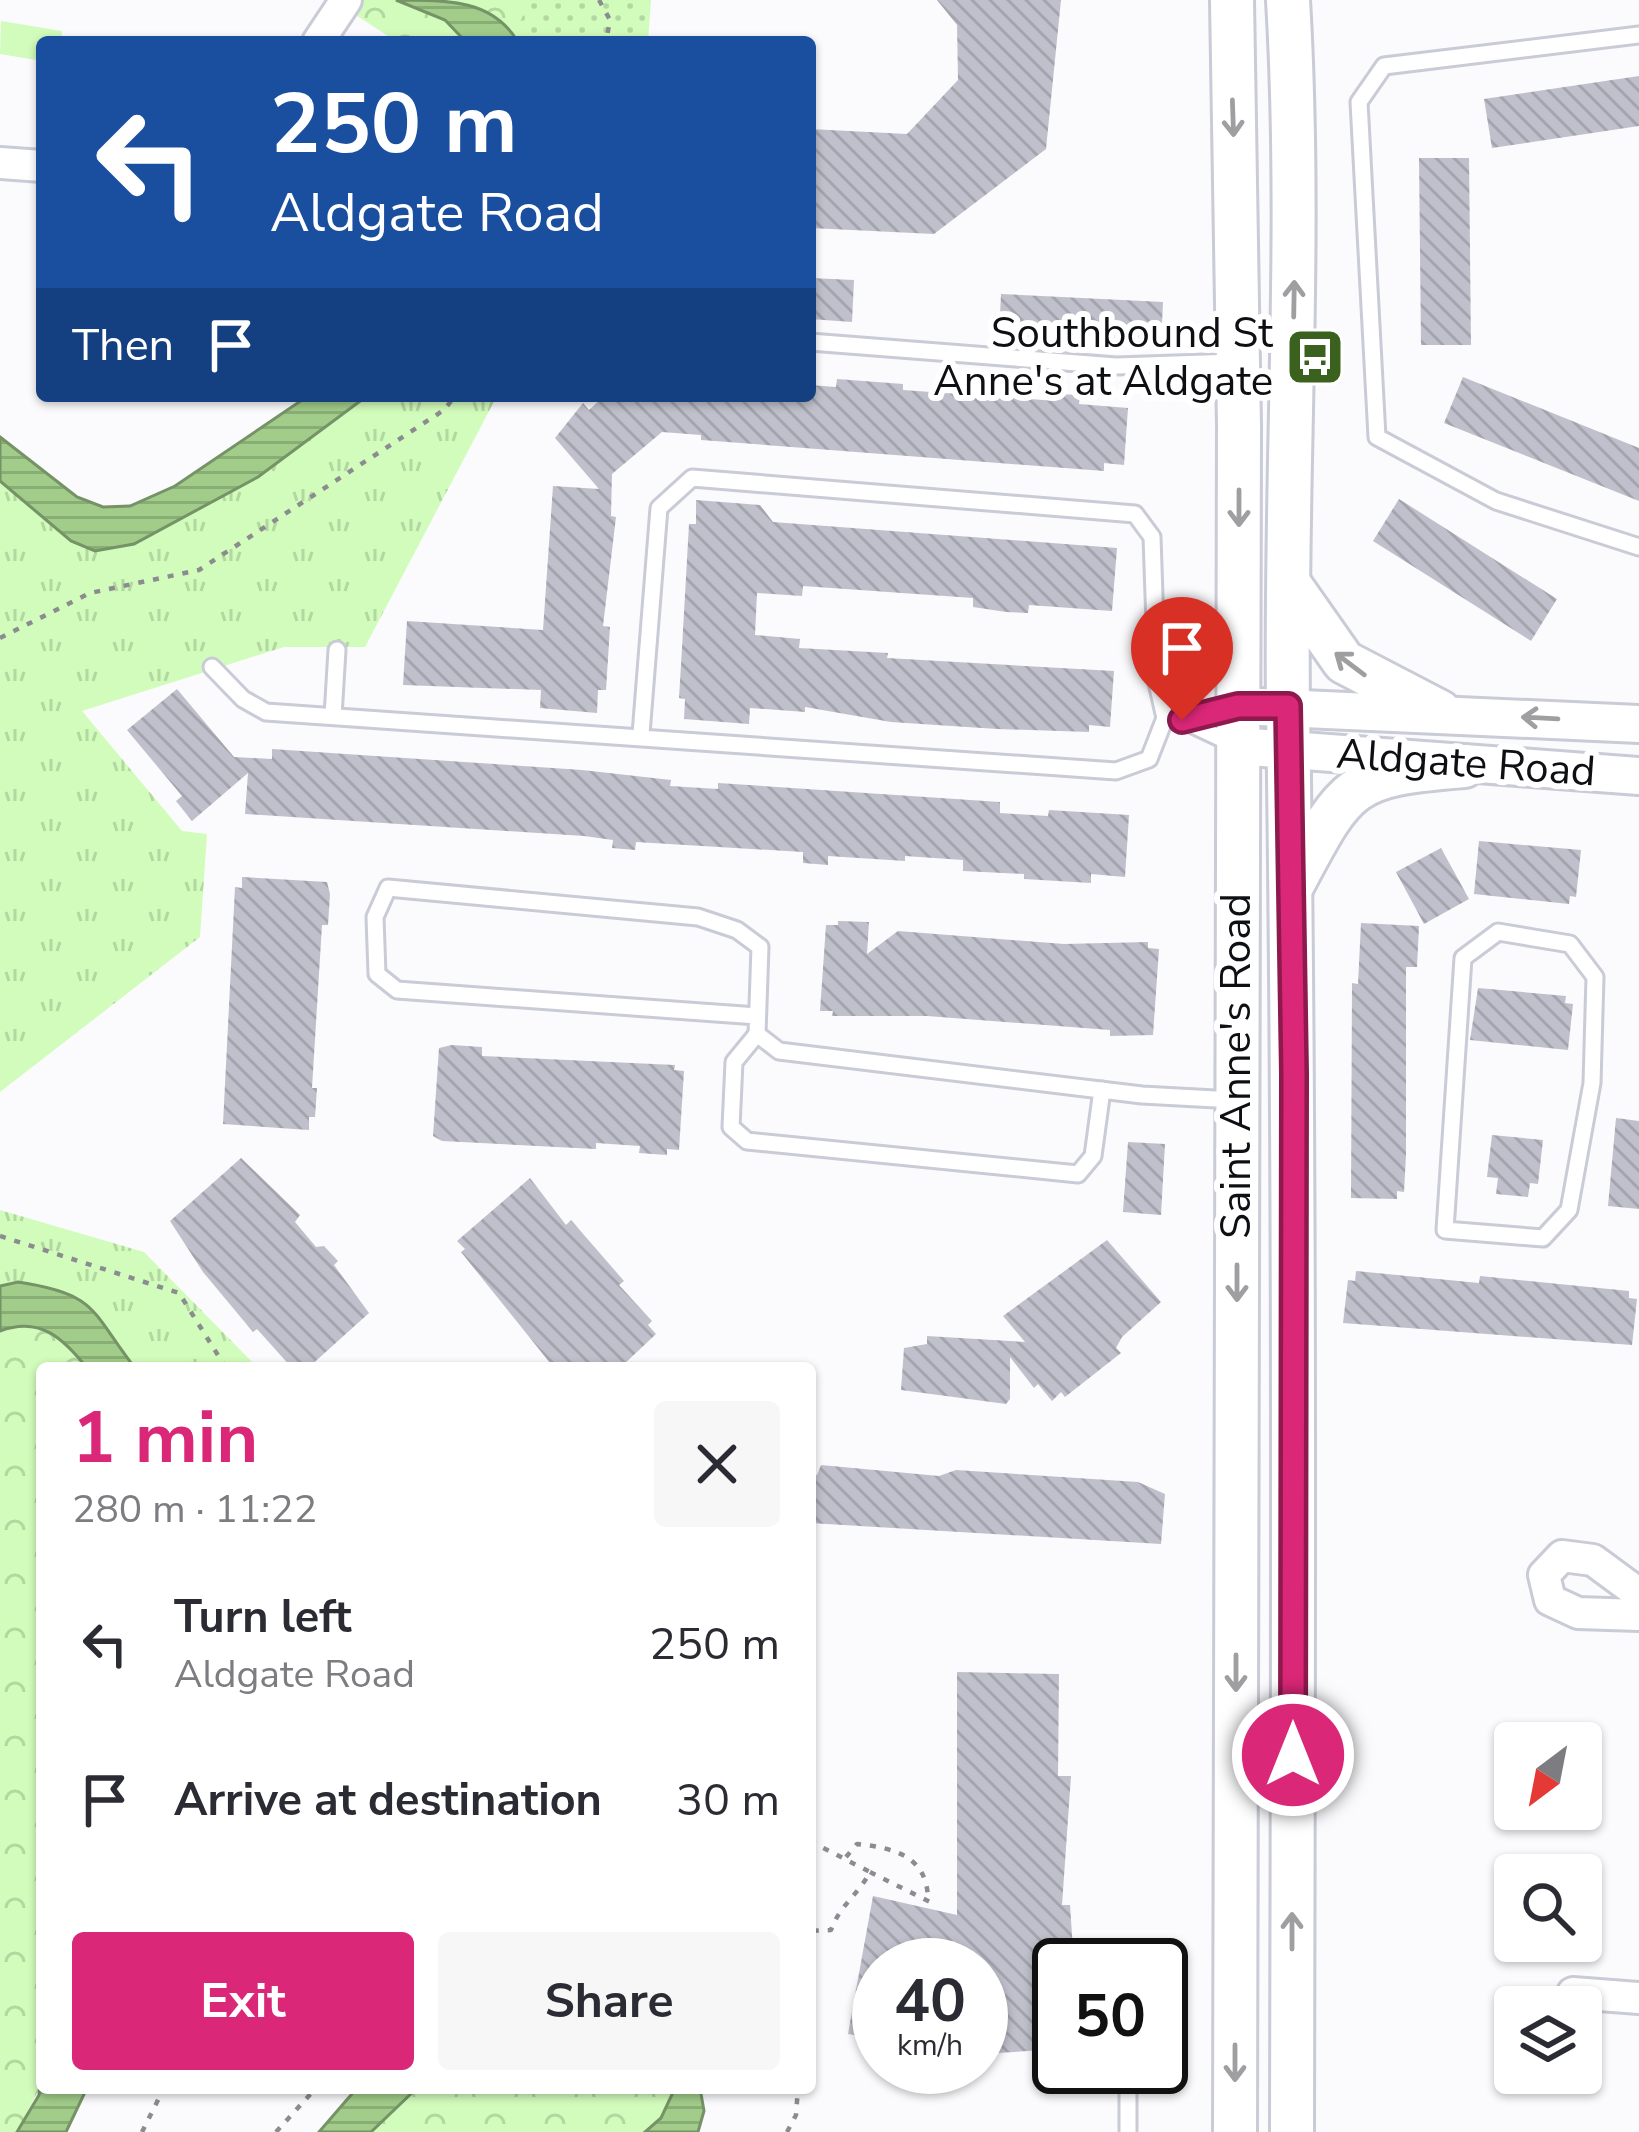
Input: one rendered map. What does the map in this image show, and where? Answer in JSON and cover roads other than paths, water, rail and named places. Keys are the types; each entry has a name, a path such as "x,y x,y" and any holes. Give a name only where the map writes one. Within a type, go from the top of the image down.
{"main road":[{"name":"Saint Anne's Road","path":"1232,0 1238,362 1235,2132"},
{"name":"Saint Anne's Road","path":"1288,0 1295,210 1288,706 1294,1073 1292,2132"},
{"path":"1289,584 1344,662 1440,712"},
{"path":"1289,890 1340,798 1392,772 1464,766"}],"street":[{"path":"0,163 36,166"},
{"name":"Aldgate Road","path":"1237,726 1288,706 1639,724"},
{"name":"Aldgate Road","path":"1237,726 1290,750 1639,776"},
{"path":"1639,1594 1593,1560 1562,1556 1544,1575 1550,1600 1578,1612 1639,1615"},
{"path":"1602,1995 1639,1997"}],"lane":[{"path":"1639,35 1384,66 1359,102 1377,437 1496,501 1639,547"},
{"path":"816,342 1116,366 1238,362"},
{"path":"212,667 243,699 266,712 640,734 1116,771 1148,760 1173,719 1156,683 1152,537 1135,514 692,478 658,508 640,734"},
{"path":"333,716 337,650"},
{"name":"Aldgate Road","path":"1173,719 1237,726"},
{"name":"Aldgate Road","path":"1173,719 1237,726"},
{"path":"758,1016 397,990 376,974 375,916 388,888 698,917 737,930 760,946 758,1016 757,1034 734,1062 731,1127 747,1141 1078,1174 1093,1156 1102,1090"},
{"path":"1498,932 1570,944 1595,977 1592,1083 1569,1210 1543,1238 1445,1230 1463,958 1498,932"},
{"path":"757,1034 779,1051 1102,1090 1237,1100"},
{"path":"1128,2094 1128,2132"}],"place":[{"name":"Southbound St Anne's at Aldgate","path":"1315,357"}]}
